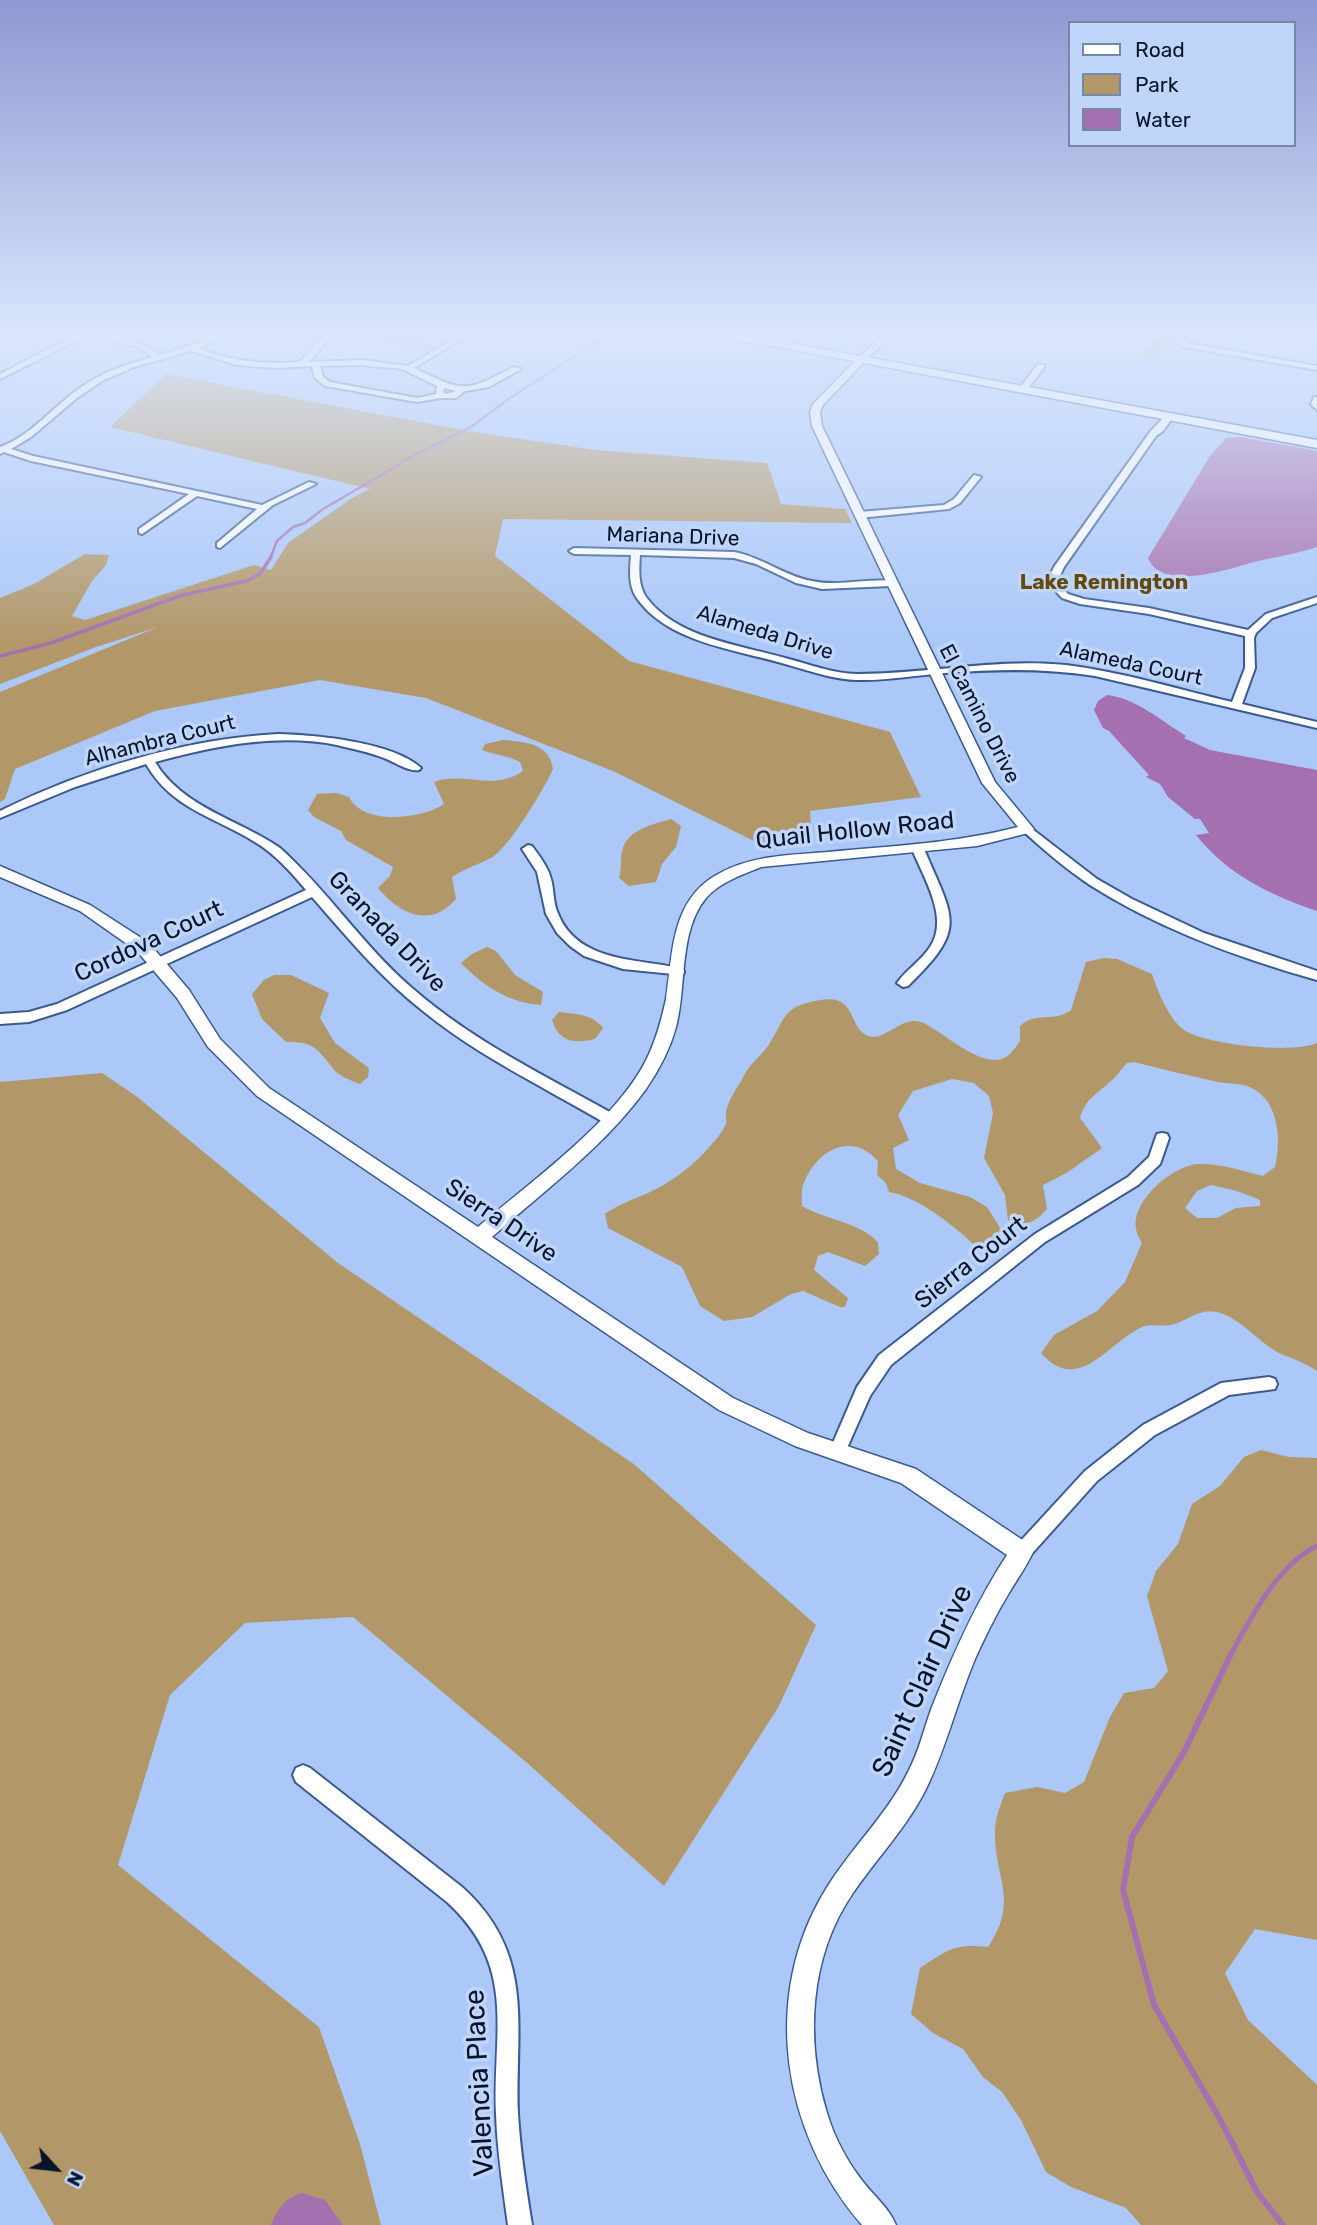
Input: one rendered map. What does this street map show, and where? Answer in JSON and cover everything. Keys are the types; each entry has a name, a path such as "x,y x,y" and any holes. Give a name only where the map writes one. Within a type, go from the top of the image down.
{"main road":[{"path":"1273,436 1317,444"}],"street":[{"path":"2,450 29,436"},
{"name":"El Camino Drive","path":"822,436 989,783 1027,829 1088,881 1150,916 1214,942 1317,976"},
{"path":"1152,436 1054,573 1052,582 1065,596 1083,602 1149,611 1251,634"},
{"path":"2,450 264,508"},
{"path":"859,515 946,507 957,501 977,477"},
{"path":"220,545 264,508 312,484"},
{"path":"142,531 195,494"},
{"name":"Mariana Drive","path":"574,551 741,556 798,580 824,586 891,583"},
{"name":"Alameda Drive","path":"636,552 635,581 646,603 666,620 695,634 840,676 935,672"},
{"path":"1236,706 1250,668 1251,634 1269,616 1317,600"},
{"name":"Alameda Court","path":"935,672 1025,666 1058,667 1095,673 1317,725"},
{"name":"Alhambra Court","path":"0,815 75,783 213,742 290,736 344,743 388,755 415,768"},
{"name":"Granada Drive","path":"149,760 157,776 177,796 196,809 259,839 285,859 401,985 430,1010 610,1119"},
{"name":"Quail Hollow Road","path":"478,1238 610,1119 636,1090 657,1056 669,1025 684,924 689,909 703,891 725,875 741,868 771,862 918,849 987,840 1027,829"},
{"path":"528,849 543,872 552,915 564,934 577,945 593,955 619,965 678,972"},
{"path":"903,983 934,951 944,930 942,911 918,849"},
{"name":"Sierra Drive","path":"0,871 71,901 135,941 158,962 183,994 214,1043 263,1092 726,1404 776,1429 908,1475 1021,1552"},
{"name":"Cordova Court","path":"0,1019 44,1013 314,891"},
{"name":"Sierra Court","path":"837,1452 863,1392 885,1360 1040,1238 1133,1181 1155,1160 1161,1138"},
{"name":"Saint Clair Drive","path":"881,2225 863,2205 837,2166 812,2113 804,2077 800,2033 801,1989 804,1971 833,1900 913,1787 948,1696 985,1613 1021,1552 1091,1476 1149,1430 1227,1388 1269,1384"},
{"name":"Valencia Place","path":"303,1775 451,1892 490,1935 497,1951 508,2002 507,2113 511,2169 520,2225"}],"green space":[{"path":"147,436 501,436 596,450 767,463 781,504 845,509 852,523 503,519 495,556 629,661 890,732 921,797 810,811 812,844 772,850 613,771 426,698 320,680 155,711 15,769 5,799 0,802 0,692 158,627 96,647 0,684 0,598 34,584 85,554 109,555 106,565 92,581 72,616 85,620 254,565 271,570 288,543 352,498 370,489"},
{"path":"503,740 528,743 541,749 551,760 553,769 507,843 491,858 452,877 456,899 436,914 416,914 396,905 378,888 390,876 393,867 346,840 341,831 314,817 308,810 317,794 336,793 349,797 356,806 379,816 408,816 434,809 444,804 434,782 445,779 501,780 523,771 520,762 482,750 485,744"},
{"path":"671,819 681,826 676,847 662,864 656,882 629,886 619,878 621,854 629,837 642,829"},
{"path":"487,947 496,951 515,975 543,992 541,1005 518,1001 497,992 461,963"},
{"path":"1104,958 1117,959 1152,974 1169,1013 1179,1026 1195,1035 1230,1044 1270,1048 1317,1043 1317,1371 1271,1348 1234,1319 1211,1311 1171,1325 1140,1328 1092,1363 1080,1368 1067,1369 1054,1365 1041,1353 1054,1335 1097,1311 1125,1282 1142,1243 1136,1228 1140,1206 1167,1177 1178,1170 1199,1164 1223,1166 1263,1176 1275,1167 1278,1143 1275,1119 1265,1098 1256,1090 1244,1085 1218,1082 1134,1062 1127,1063 1082,1111 1080,1118 1102,1148 1068,1172 1043,1185 1047,1209 1034,1221 1025,1223 1008,1220 1005,1195 984,1158 993,1113 989,1096 974,1083 952,1079 913,1091 898,1115 909,1140 893,1148 896,1169 920,1183 970,1197 987,1207 1007,1239 998,1250 985,1256 927,1208 914,1200 889,1192 886,1183 877,1175 878,1161 868,1152 846,1146 825,1154 816,1163 803,1185 802,1206 861,1230 878,1242 879,1254 865,1266 828,1252 818,1256 814,1270 848,1298 845,1307 803,1291 791,1294 752,1317 724,1321 700,1306 682,1267 608,1228 605,1214 671,1181 698,1159 716,1139 725,1127 731,1098 793,1008 820,1000 840,1001 866,1035 879,1036 906,1022 921,1022 962,1048 986,1059 996,1060 1006,1057 1015,1048 1020,1041 1020,1026 1026,1022 1058,1016 1071,1010 1086,962","holes":["1211,1185 1260,1200 1260,1206 1236,1208 1217,1218 1197,1218 1185,1208 1197,1191"]},
{"path":"274,975 291,975 329,993 320,1018 335,1043 369,1068 368,1077 360,1084 338,1073 313,1047 286,1042 262,1019 252,994 264,980"},
{"path":"559,1012 589,1017 603,1028 595,1039 568,1040 559,1033 552,1020"},
{"path":"102,1073 136,1096 338,1263 635,1465 816,1625 779,1706 664,1886 526,1762 353,1617 245,1623 170,1695 118,1865 319,2027 360,2144 381,2225 54,2225 0,2131 0,1082"},
{"path":"1261,1450 1289,1457 1317,1458 1317,1940 1255,1929 1225,1973 1248,2020 1317,2085 1317,2225 1141,2225 1126,2208 1071,2187 1046,2172 1021,2120 1002,2092 983,2077 963,2049 933,2033 911,2014 920,1968 952,1949 967,1946 988,1947 997,1930 1004,1902 995,1830 1005,1793 1037,1787 1065,1793 1084,1782 1110,1717 1124,1693 1154,1688 1168,1671 1147,1596 1156,1571 1178,1544 1192,1504 1220,1486 1244,1457"}],"water":[{"path":"1241,437 1317,451 1317,547 1213,573 1181,576 1167,574 1155,568 1148,558 1210,456 1226,438"},
{"path":"1107,695 1138,705 1186,736 1184,738 1210,750 1317,770 1317,911 1251,882 1208,849 1196,835 1209,833 1200,819 1195,819 1168,797 1160,784 1146,777 1149,775 1109,731 1103,728 1094,710 1098,701"},
{"path":"302,2193 325,2200 343,2225 271,2225 282,2205"}],"waterway":[{"path":"403,461 453,436"},
{"path":"270,558 277,541 293,527 305,523 323,509 400,464"},
{"path":"0,656 51,643 179,596 246,581 260,574 270,558"},
{"path":"1230,1656 1266,1594 1290,1566 1317,1546"},
{"path":"1230,1656 1184,1752 1132,1837 1123,1890 1154,2005 1220,2119 1257,2192 1283,2225"}],"district":[{"name":"Lake Remington","path":"1104,583"}]}
